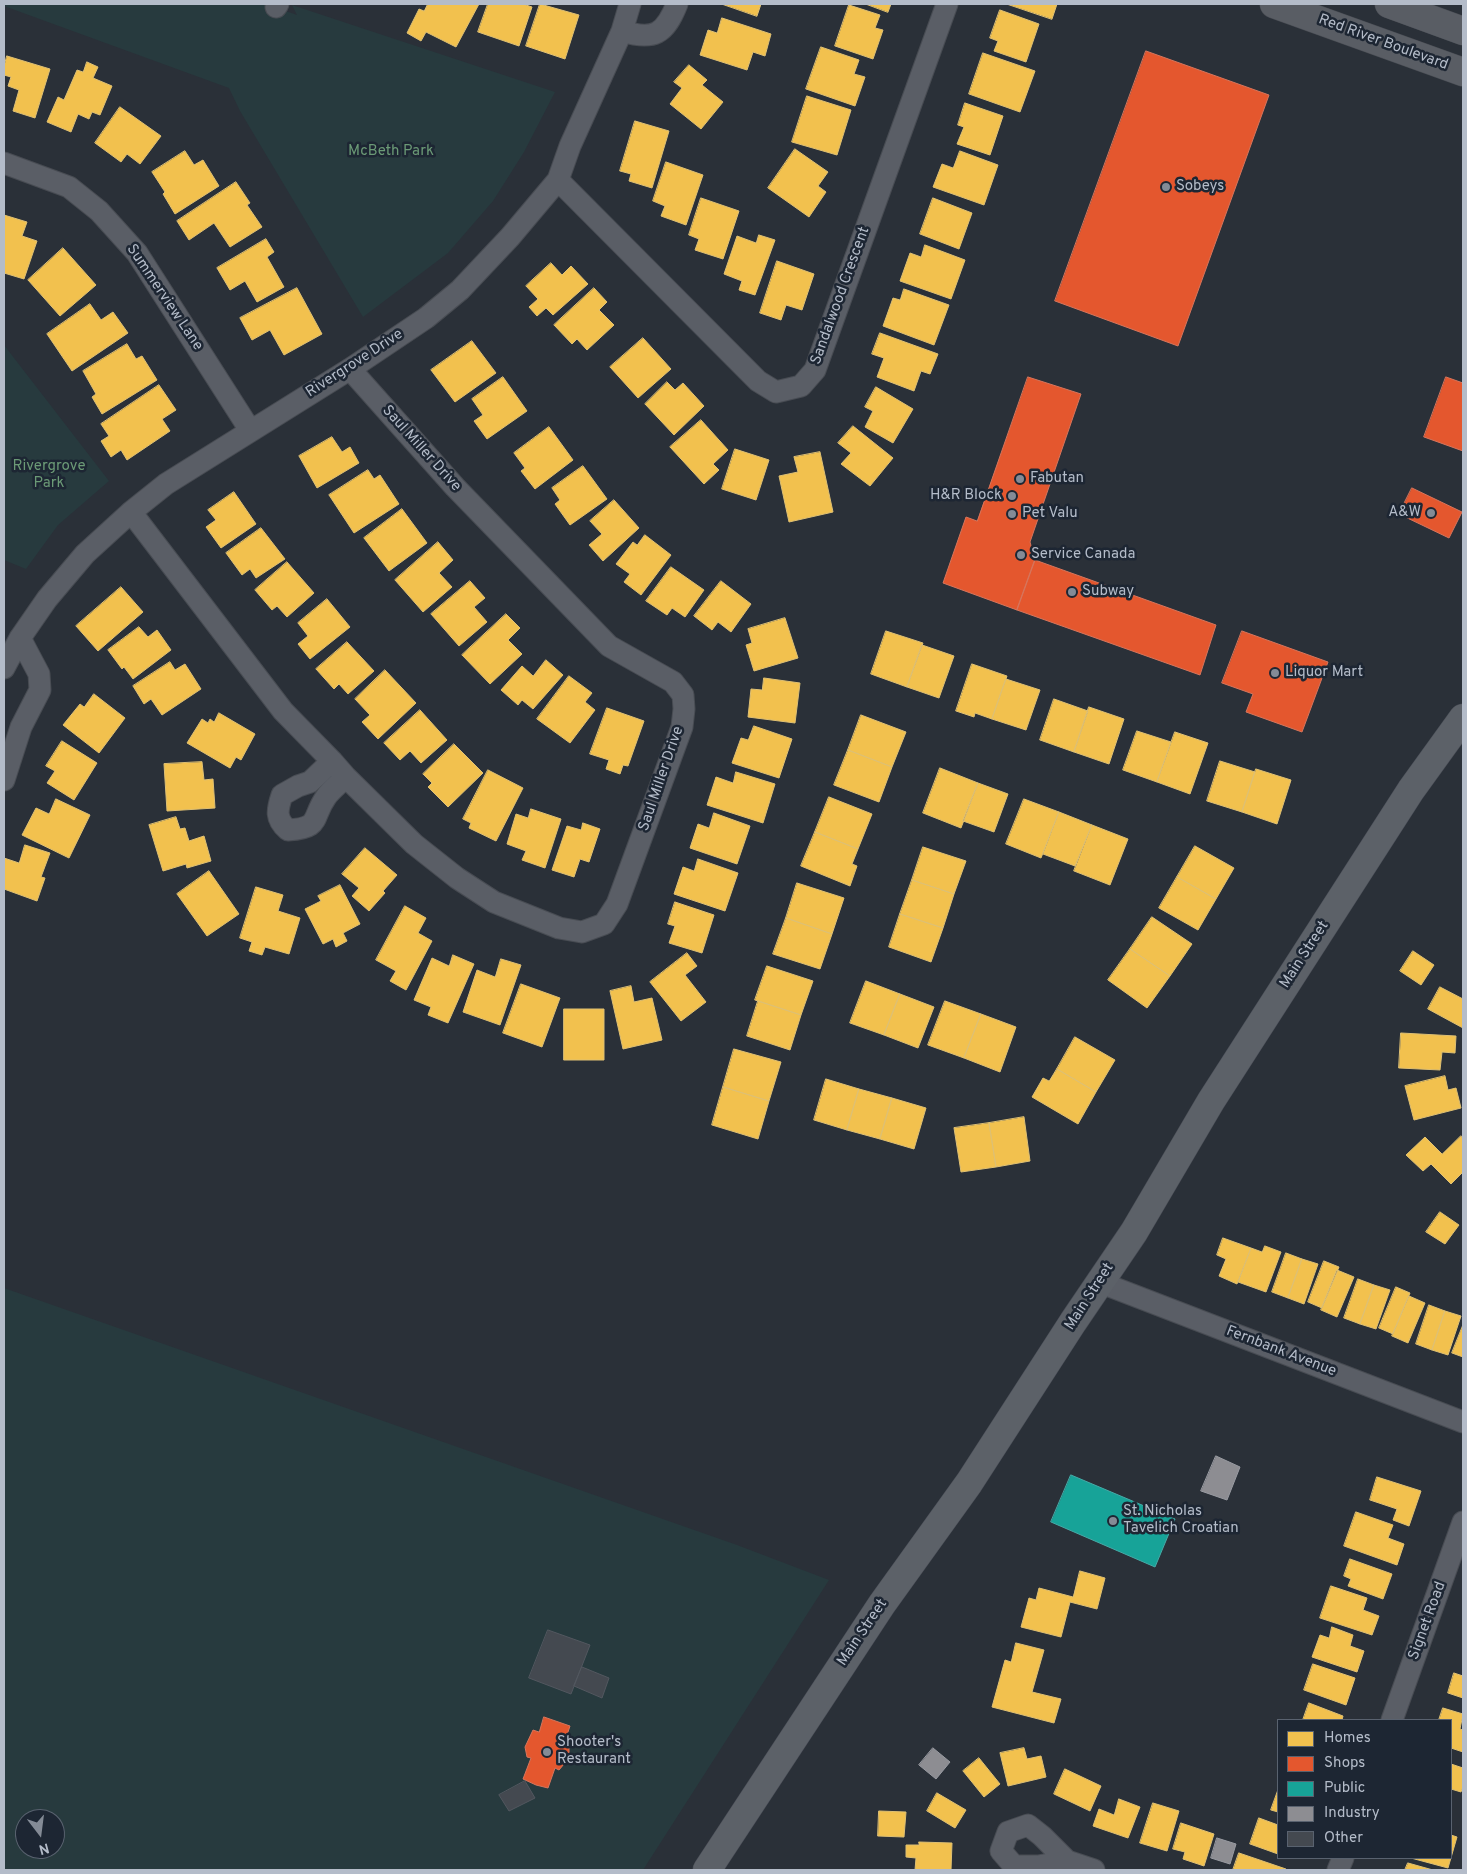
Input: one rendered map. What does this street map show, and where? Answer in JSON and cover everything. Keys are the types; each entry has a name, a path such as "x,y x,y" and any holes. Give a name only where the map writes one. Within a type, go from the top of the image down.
{"main road":[{"name":"Main Street","path":"707,1870 882,1604 984,1460 1099,1282 1134,1232 1211,1101 1411,790 1463,718"}],"street":[{"name":"Rivergrove Drive","path":"4,668 20,638 47,598 85,554 131,512 166,484 350,369 426,318 460,290 510,237 558,180 570,146 622,31 630,4"},
{"path":"622,31 634,35 649,36 661,30 670,21 677,4"},
{"name":"Sandalwood Crescent","path":"558,180 758,381 776,392 801,386 815,370 947,4"},
{"name":"Red River Boulevard","path":"1274,4 1463,72"},
{"path":"1389,4 1463,31"},
{"name":"Summerview Lane","path":"4,163 69,187 99,211 137,254 250,430"},
{"name":"Saul Miller Drive","path":"131,512 283,711 414,844 457,878 494,902 559,928 582,932 604,924 617,904 682,727 684,709 682,695 673,682 609,646 455,487 350,369"},
{"path":"4,780 21,727 40,690 39,674 20,638"},
{"path":"332,761 310,782 282,795 276,810 280,823 288,830 303,829 316,820 325,797 346,777"},
{"name":"Fernbank Avenue","path":"1099,1282 1463,1422"},
{"name":"Signet Road","path":"1392,1719 1463,1522"},
{"path":"1067,1862 1094,1870"}],"green space":[{"name":"McBeth Park","path":"4,4 266,4 297,15 292,5 555,92 524,152 493,201 448,253 363,317 240,111 229,88 4,6"},
{"name":"Rivergrove Park","path":"4,345 109,481 58,525 26,569 4,560"},
{"path":"4,1288 737,1545 829,1580 643,1870 4,1870"}],"building: Homes":[{"path":"428,4 479,4 456,47 426,32 421,41 407,33 419,9 424,11"},
{"path":"488,4 523,4 532,7 519,46 478,32"},
{"path":"540,4 579,15 565,59 526,46"},
{"path":"722,4 761,4 757,16"},
{"path":"866,4 891,4 888,12"},
{"path":"1007,4 1057,4 1052,19"},
{"path":"849,5 880,15 875,28 883,30 873,59 835,46"},
{"path":"1000,10 1039,24 1026,62 994,51 998,41 990,38"},
{"path":"722,18 771,34 765,56 753,52 747,70 700,55 708,30 717,33"},
{"path":"821,47 859,60 854,74 865,77 855,106 806,89"},
{"path":"983,53 1035,71 1020,112 969,94"},
{"path":"7,56 50,69 35,118 13,111 19,90 8,86 11,77 4,75"},
{"path":"87,62 98,67 93,78 112,86 100,115 92,112 89,119 78,114 71,132 47,122 58,97 64,100 77,70 83,72"},
{"path":"689,65 707,80 702,85 723,102 701,129 670,104 682,88 674,82"},
{"path":"807,96 851,110 837,155 792,142"},
{"path":"965,103 1003,116 990,155 957,144 964,127 958,125"},
{"path":"120,107 161,136 140,164 127,154 121,162 95,143"},
{"path":"635,121 669,131 652,188 629,181 631,174 620,171"},
{"path":"795,149 828,172 818,186 826,192 809,217 768,188"},
{"path":"185,151 194,165 203,160 219,186 175,214 163,194 165,192 152,172"},
{"path":"960,151 998,165 984,205 933,187 942,164 953,168"},
{"path":"666,162 703,175 686,225 661,216 665,206 653,201"},
{"path":"236,182 250,203 247,205 262,227 230,247 214,223 189,240 177,221"},
{"path":"701,198 739,211 723,259 695,250 699,239 689,235"},
{"path":"933,198 972,213 959,249 920,234"},
{"path":"4,215 27,222 22,236 37,241 24,279 4,273"},
{"path":"759,235 775,240 755,295 739,290 742,281 724,274 737,236 756,243"},
{"path":"266,239 274,252 267,257 284,287 257,302 245,281 230,290 217,268"},
{"path":"925,245 965,260 951,299 900,281 910,253 921,257"},
{"path":"63,248 96,285 60,316 28,280"},
{"path":"777,261 814,274 802,310 786,305 781,320 760,313"},
{"path":"551,263 562,275 571,266 588,284 553,315 546,308 537,316 529,307 538,299 526,286"},
{"path":"297,288 322,334 284,355 270,330 252,340 240,318"},
{"path":"594,288 607,302 599,310 614,325 587,350 577,339 572,344 554,325"},
{"path":"904,289 949,305 934,345 883,326 893,298 900,300"},
{"path":"90,304 101,320 113,312 128,333 72,371 47,334"},
{"path":"880,333 938,354 930,374 921,371 914,391 877,377 884,358 872,354"},
{"path":"643,338 671,369 638,398 610,367"},
{"path":"472,341 496,373 455,402 431,370"},
{"path":"127,344 136,359 142,356 157,380 102,414 92,397 96,394 83,371"},
{"path":"503,377 527,411 487,439 474,421 483,415 472,399"},
{"path":"667,382 675,390 683,383 704,406 674,435 645,404"},
{"path":"159,385 176,410 162,419 170,431 127,460 121,450 111,457 101,441 109,436 101,424"},
{"path":"876,387 913,409 893,443 865,427 873,411 865,407"},
{"path":"701,420 728,450 713,464 719,470 704,484 670,447"},
{"path":"853,426 893,458 870,486 841,464 851,453 838,443"},
{"path":"549,427 573,460 535,489 521,471 525,468 514,453"},
{"path":"332,437 342,452 350,447 359,463 317,488 299,456"},
{"path":"735,449 769,460 756,500 722,489"},
{"path":"820,452 833,512 789,522 779,476 798,472 794,457"},
{"path":"583,466 607,499 570,525 555,504 560,500 552,488"},
{"path":"368,470 374,479 380,475 399,504 354,533 329,495"},
{"path":"234,492 256,524 221,548 206,527 216,520 208,510"},
{"path":"614,500 639,528 603,561 589,545 602,534 590,521"},
{"path":"402,509 427,543 389,571 364,538"},
{"path":"261,528 285,559 256,578 250,569 242,575 226,553"},
{"path":"645,535 671,555 641,595 624,582 630,574 616,564 633,542 637,545"},
{"path":"438,542 453,560 439,573 452,587 423,612 395,580"},
{"path":"287,562 314,593 287,617 277,606 272,610 255,590"},
{"path":"671,567 704,590 685,617 672,608 667,615 646,601"},
{"path":"470,581 485,598 474,607 487,622 459,646 431,614"},
{"path":"721,581 751,604 731,632 718,622 712,630 694,616"},
{"path":"121,587 143,612 98,651 76,626"},
{"path":"327,599 350,627 310,659 298,644 308,636 298,623"},
{"path":"506,614 520,628 508,640 522,654 490,684 462,655"},
{"path":"785,618 798,658 754,671 746,645 752,643 748,629"},
{"path":"139,627 148,637 157,630 171,650 133,679 124,667 122,669 108,650"},
{"path":"886,631 923,643 907,687 871,674"},
{"path":"347,642 374,671 348,694 339,684 334,689 316,669"},
{"path":"922,645 954,656 939,698 907,687"},
{"path":"546,660 563,675 533,709 522,700 518,705 501,690 522,666 533,676"},
{"path":"170,662 175,670 185,664 201,689 162,715 151,699 144,704 133,686"},
{"path":"972,664 1007,676 992,719 975,713 974,717 956,711"},
{"path":"385,670 416,703 378,739 362,722 370,715 355,699"},
{"path":"569,676 592,693 585,702 595,710 570,743 537,719"},
{"path":"764,678 800,683 795,723 748,717 751,689 762,690"},
{"path":"1006,679 1040,690 1026,730 992,719"},
{"path":"94,694 125,718 99,753 63,725 80,704 84,707"},
{"path":"1054,699 1088,711 1074,752 1040,740"},
{"path":"1089,707 1124,719 1109,764 1074,752"},
{"path":"607,708 644,721 628,766 623,765 620,774 606,769 609,760 590,754"},
{"path":"420,710 447,740 421,763 410,751 400,760 384,743"},
{"path":"219,713 255,734 241,760 236,757 230,768 187,743 202,719 208,723 210,719 214,722"},
{"path":"861,715 906,732 892,767 848,750"},
{"path":"754,726 792,739 779,778 732,763 741,738 748,740"},
{"path":"1137,731 1171,742 1157,782 1123,770"},
{"path":"1175,732 1208,743 1190,794 1157,782"},
{"path":"62,741 97,763 74,800 47,783 55,771 46,766"},
{"path":"454,744 483,773 448,807 428,787 432,783 423,774"},
{"path":"848,750 892,767 879,802 834,785"},
{"path":"1220,761 1255,772 1242,812 1207,801"},
{"path":"202,762 204,780 213,779 215,808 167,811 164,764"},
{"path":"940,768 978,783 961,828 923,813"},
{"path":"1256,769 1291,780 1277,824 1242,812"},
{"path":"488,770 523,788 496,841 469,828 471,823 463,819"},
{"path":"736,772 775,784 763,823 707,805 716,777 733,783"},
{"path":"978,783 1008,794 994,832 963,821"},
{"path":"829,797 872,814 858,849 815,832"},
{"path":"56,799 90,815 69,858 22,835 36,808 49,814"},
{"path":"1024,799 1059,812 1041,858 1006,844"},
{"path":"531,809 561,819 545,868 522,860 526,851 507,844 516,814 528,818"},
{"path":"1059,812 1092,825 1075,866 1043,854"},
{"path":"714,813 750,826 737,864 690,848 698,824 709,828"},
{"path":"176,817 180,829 185,828 189,841 204,836 211,861 187,868 186,864 163,871 149,825"},
{"path":"583,823 600,829 589,862 580,859 574,877 552,870 567,826 581,830"},
{"path":"1092,825 1128,839 1110,885 1074,871"},
{"path":"815,832 858,849 852,864 857,866 850,886 801,866"},
{"path":"25,845 50,853 41,877 45,878 37,901 4,889 4,858 19,863"},
{"path":"1195,846 1234,868 1216,899 1177,877"},
{"path":"923,847 966,861 954,894 912,880"},
{"path":"365,848 397,875 383,891 385,893 369,911 352,896 359,888 342,874"},
{"path":"698,859 738,873 725,911 674,894 683,867 694,871"},
{"path":"209,871 239,914 207,936 177,894"},
{"path":"1177,877 1216,899 1198,930 1159,908"},
{"path":"912,880 954,894 943,928 900,914"},
{"path":"797,883 844,898 832,934 786,918"},
{"path":"340,885 360,924 343,933 347,941 336,947 333,939 323,944 305,909 321,901 318,896"},
{"path":"256,887 283,895 278,911 300,918 289,954 265,947 262,955 249,951 252,942 240,938"},
{"path":"675,902 714,915 702,953 669,943 675,926 668,924"},
{"path":"405,906 426,918 418,933 432,941 406,990 390,981 396,971 376,960"},
{"path":"900,914 943,928 931,962 889,947"},
{"path":"1152,917 1192,944 1170,976 1130,949"},
{"path":"786,918 832,934 820,969 773,954"},
{"path":"1130,949 1170,976 1147,1008 1108,980"},
{"path":"1413,951 1434,965 1421,985 1400,971"},
{"path":"687,953 697,966 685,975 706,1002 681,1021 650,982"},
{"path":"453,955 474,964 448,1023 428,1015 431,1007 414,1000 432,958 449,966"},
{"path":"501,959 521,965 500,1025 463,1012 477,970 495,977"},
{"path":"767,966 813,981 801,1015 755,1000"},
{"path":"866,981 900,994 884,1035 850,1023"},
{"path":"521,984 560,998 542,1047 503,1033"},
{"path":"631,986 634,1002 652,998 662,1040 623,1049 610,991"},
{"path":"1440,987 1463,999 1463,1028 1428,1009"},
{"path":"900,994 934,1007 918,1048 884,1035"},
{"path":"758,1001 801,1015 790,1050 747,1036"},
{"path":"945,1001 981,1014 964,1058 928,1045"},
{"path":"564,1009 604,1009 604,1060 564,1060"},
{"path":"981,1014 1016,1027 1000,1072 964,1058"},
{"path":"1401,1033 1456,1036 1455,1053 1442,1052 1440,1070 1399,1068"},
{"path":"1075,1037 1115,1060 1096,1092 1057,1069"},
{"path":"734,1049 781,1062 769,1101 723,1087"},
{"path":"1057,1069 1096,1092 1078,1124 1032,1097 1043,1078 1049,1081"},
{"path":"1445,1076 1448,1090 1456,1088 1461,1108 1414,1120 1405,1086"},
{"path":"826,1079 859,1089 847,1130 814,1120"},
{"path":"723,1087 769,1101 758,1139 712,1125"},
{"path":"859,1089 892,1098 880,1139 847,1130"},
{"path":"892,1098 926,1108 914,1149 880,1139"},
{"path":"1024,1117 1030,1161 996,1167 989,1123"},
{"path":"989,1123 996,1167 961,1172 954,1128"},
{"path":"1461,1136 1463,1139 1463,1172 1451,1184 1431,1164 1423,1171 1406,1155 1425,1137 1442,1154"},
{"path":"1440,1212 1459,1225 1445,1244 1426,1232"},
{"path":"1223,1238 1251,1248 1237,1284 1219,1276 1226,1259 1217,1255"},
{"path":"1265,1246 1281,1252 1266,1292 1238,1282 1251,1248 1262,1252"},
{"path":"1286,1253 1302,1259 1288,1298 1272,1292"},
{"path":"1302,1259 1318,1264 1304,1304 1288,1298"},
{"path":"1324,1261 1339,1267 1322,1308 1308,1302"},
{"path":"1337,1270 1354,1277 1337,1317 1321,1310"},
{"path":"1358,1279 1374,1285 1360,1324 1344,1318"},
{"path":"1374,1285 1390,1290 1376,1329 1360,1324"},
{"path":"1396,1287 1410,1293 1393,1334 1379,1328"},
{"path":"1409,1296 1425,1303 1408,1343 1392,1336"},
{"path":"1429,1305 1445,1311 1432,1350 1416,1344"},
{"path":"1445,1311 1461,1316 1448,1355 1432,1350"},
{"path":"1463,1325 1463,1357 1452,1353"},
{"path":"1377,1477 1421,1491 1409,1526 1393,1520 1397,1509 1370,1500"},
{"path":"1356,1512 1393,1525 1388,1538 1404,1544 1397,1565 1344,1546"},
{"path":"1350,1559 1392,1574 1383,1599 1348,1586 1351,1579 1344,1576"},
{"path":"1080,1571 1105,1578 1097,1609 1070,1602 1061,1637 1021,1627 1029,1598 1036,1600 1039,1588 1073,1597"},
{"path":"1331,1586 1367,1598 1363,1610 1379,1616 1372,1635 1320,1618"},
{"path":"1332,1627 1353,1635 1350,1646 1364,1651 1357,1672 1312,1657 1320,1635 1329,1638"},
{"path":"1016,1643 1044,1650 1032,1692 1061,1699 1054,1723 992,1707 1005,1660 1011,1662"},
{"path":"1313,1664 1355,1678 1346,1705 1304,1690"},
{"path":"1454,1673 1463,1676 1463,1698 1448,1693"},
{"path":"1309,1703 1343,1716 1342,1719 1303,1719"},
{"path":"1443,1708 1463,1714 1460,1729 1463,1730 1463,1752 1452,1748 1452,1719 1439,1719"},
{"path":"1024,1748 1027,1759 1041,1756 1046,1777 1008,1786 1000,1753"},
{"path":"979,1758 1000,1784 984,1797 963,1771"},
{"path":"1452,1764 1463,1768 1461,1792 1452,1789"},
{"path":"1065,1769 1101,1786 1090,1811 1054,1794"},
{"path":"937,1793 966,1810 955,1828 927,1811"},
{"path":"1277,1793 1277,1812 1271,1810"},
{"path":"1119,1799 1140,1807 1128,1838 1093,1826 1099,1809 1114,1815"},
{"path":"1153,1803 1179,1811 1167,1851 1140,1843"},
{"path":"879,1811 906,1812 904,1837 878,1836"},
{"path":"1259,1818 1277,1825 1277,1854 1250,1844"},
{"path":"1181,1823 1214,1834 1204,1866 1183,1859 1185,1852 1173,1849"},
{"path":"1452,1835 1457,1837 1452,1854"},
{"path":"919,1842 952,1843 951,1870 915,1870 916,1858 906,1857 906,1845 919,1845"},
{"path":"1239,1853 1286,1869 1233,1870"},
{"path":"1415,1859 1451,1859 1448,1868"},
{"path":"1408,1863 1433,1870 1405,1870"}],"building: Shops":[{"name":"Sobeys","path":"1146,51 1269,95 1178,346 1055,301"},
{"path":"1028,377 1081,394 1030,542 1035,560 1017,610 943,583 966,517 977,521"},
{"path":"1446,377 1463,383 1463,451 1424,437"},
{"name":"A&W","path":"1412,488 1462,512 1449,538 1399,514"},
{"path":"1035,560 1216,625 1200,675 1017,610"},
{"name":"Liquor Mart","path":"1242,631 1328,662 1302,732 1246,712 1253,694 1222,683"},
{"name":"Shooter's Restaurant","path":"544,1717 570,1726 565,1741 569,1743 569,1758 559,1770 555,1768 548,1788 523,1779 531,1758 527,1757 525,1747 533,1730 539,1732"}],"building: Public":[{"name":"St. Nicholas Tavelich Croatian","path":"1071,1475 1175,1519 1155,1567 1051,1522"}],"building: Industry":[{"path":"1216,1456 1240,1467 1227,1500 1201,1491"},
{"path":"933,1748 950,1762 936,1779 919,1765"},
{"path":"1217,1838 1236,1844 1230,1864 1211,1858"}],"building: Other":[{"path":"548,1630 590,1645 571,1694 529,1678"},
{"path":"582,1667 609,1678 602,1698 574,1686"},
{"path":"525,1781 535,1798 509,1811 499,1795"}],"place":[{"name":"Sobeys","path":"1166,187"},
{"name":"Fabutan","path":"1020,479"},
{"name":"H&R Block","path":"1012,496"},
{"name":"A&W","path":"1431,513"},
{"name":"Pet Valu","path":"1012,514"},
{"name":"Service Canada","path":"1021,555"},
{"name":"Subway","path":"1072,592"},
{"name":"Liquor Mart","path":"1275,673"},
{"name":"St. Nicholas Tavelich Croatian","path":"1113,1521"},
{"name":"Shooter's Restaurant","path":"547,1752"}]}
